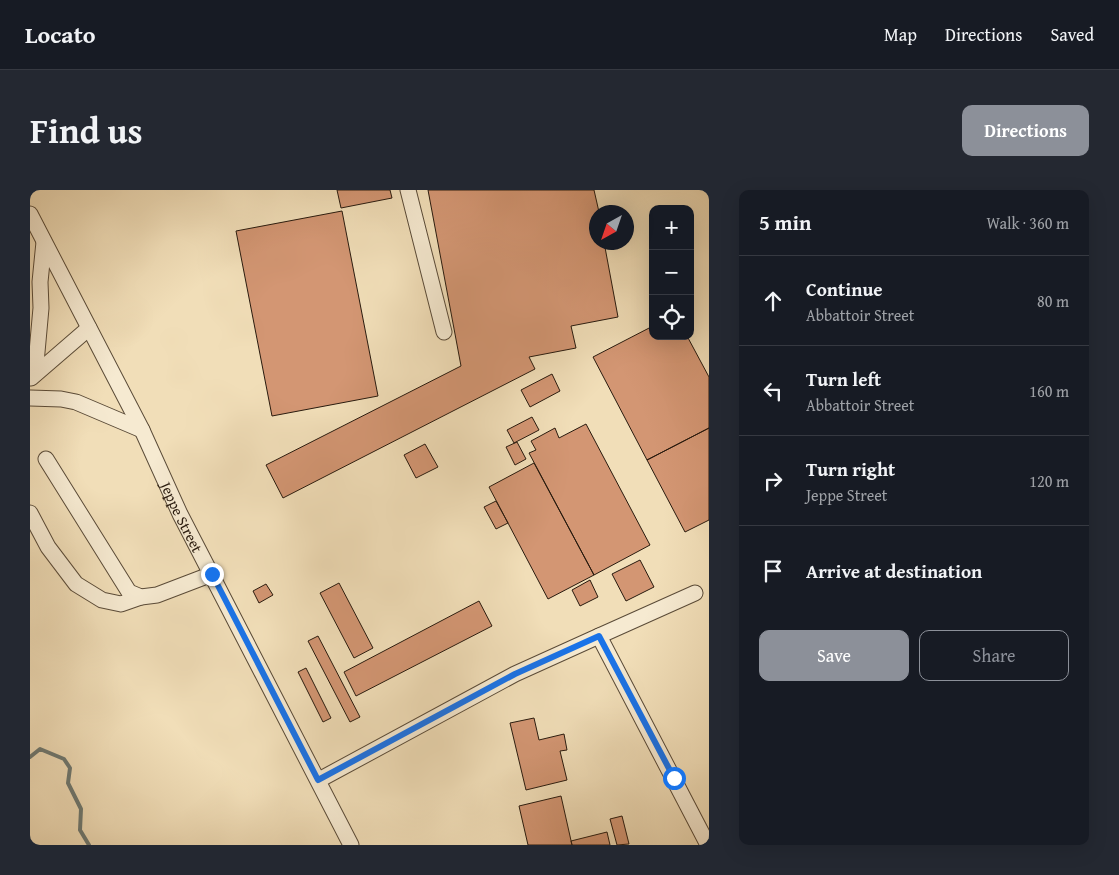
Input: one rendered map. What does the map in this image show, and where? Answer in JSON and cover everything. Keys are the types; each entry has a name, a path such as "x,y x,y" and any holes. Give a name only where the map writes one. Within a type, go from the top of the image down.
{"street":[{"path":"408,190 444,332"},
{"name":"Jeppe Street","path":"30,214 142,430 180,514 351,845"},
{"path":"32,376 41,308 40,282 44,242"},
{"path":"32,376 88,328"},
{"path":"30,398 61,399 76,402 142,430"},
{"path":"46,459 129,592 141,597"},
{"path":"30,513 48,547 76,584 102,600 122,604 141,597 156,595 212,574"},
{"path":"318,780 507,678 695,593"},
{"path":"599,636 708,845"}],"building":[{"path":"337,190 390,190 392,198 341,208"},
{"path":"428,190 594,190 597,205 589,205 589,250 605,250 618,317 571,326 576,348 529,357 535,369 283,498 266,465 461,366"},
{"path":"342,211 378,396 272,416 236,231"},
{"path":"649,328 649,340 689,340 709,377 709,428 647,460 593,357"},
{"path":"552,374 560,391 530,407 521,390"},
{"path":"532,417 539,430 514,443 507,430"},
{"path":"586,424 650,545 594,575 529,453 536,450 531,441 555,428 559,438"},
{"path":"709,428 709,520 685,532 647,460"},
{"path":"517,442 526,459 515,465 506,447"},
{"path":"425,444 438,467 416,478 404,455"},
{"path":"534,463 594,575 548,599 489,487"},
{"path":"496,501 508,523 496,529 484,507"},
{"path":"640,560 654,587 626,601 612,574"},
{"path":"590,580 598,597 580,606 572,590"},
{"path":"339,583 373,648 354,658 320,593"},
{"path":"266,584 273,595 259,603 253,591"},
{"path":"479,601 492,626 356,696 344,672"},
{"path":"318,636 360,717 350,722 308,641"},
{"path":"306,668 331,718 323,722 298,672"},
{"path":"534,718 539,740 564,734 567,750 560,751 567,780 526,790 510,723"},
{"path":"561,796 572,845 528,845 519,806"},
{"path":"622,816 629,844 617,845 610,819"},
{"path":"607,832 610,845 572,845 571,841"}],"waterway":[{"path":"30,757 40,749 64,759 70,768 68,783 81,809 80,830 89,845"}],"route":[{"path":"212,574 318,780 515,674 599,636 674,778"}]}
